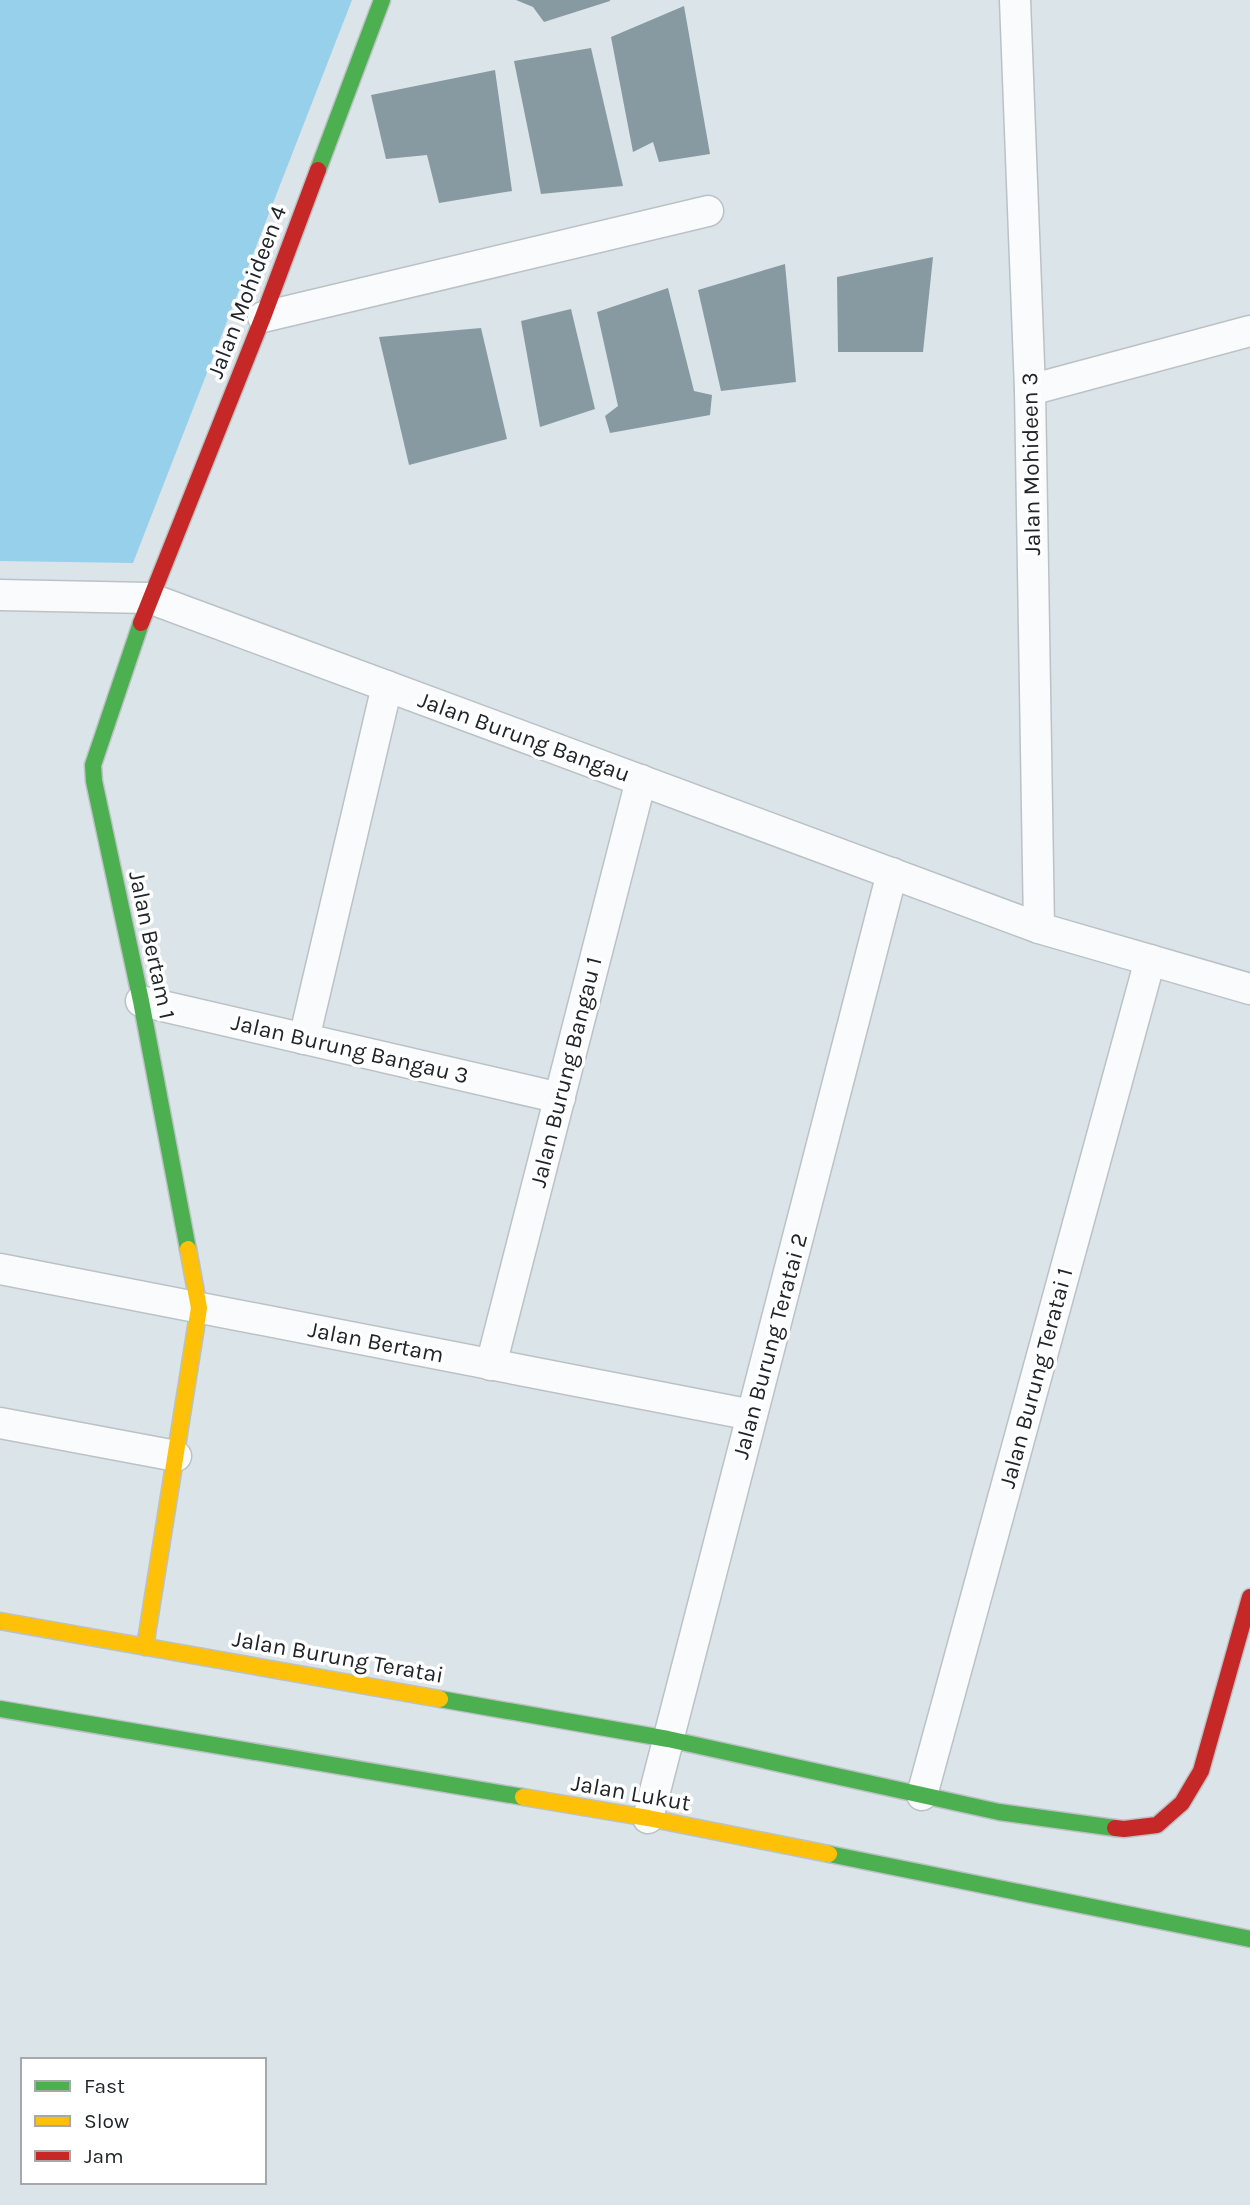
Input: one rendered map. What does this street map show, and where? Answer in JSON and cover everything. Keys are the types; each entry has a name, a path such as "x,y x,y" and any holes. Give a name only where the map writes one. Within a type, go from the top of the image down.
{"street":[{"name":"Jalan Mohideen 4","path":"149,598 263,317 382,0"},
{"name":"Jalan Mohideen 3","path":"1015,0 1030,390 1039,928"},
{"path":"263,317 708,211"},
{"path":"1030,390 1250,331"},
{"name":"Jalan Burung Bangau","path":"0,595 149,598 1039,928"},
{"name":"Jalan Bertam 1","path":"145,1647 199,1308 141,1001 93,773 149,598"},
{"path":"304,1039 387,686"},
{"name":"Jalan Burung Bangau 1","path":"491,1365 641,780"},
{"name":"Jalan Burung Teratai 2","path":"648,1818 892,873"},
{"path":"1039,928 1250,989"},
{"name":"Jalan Burung Teratai 1","path":"922,1795 1150,960"},
{"name":"Jalan Burung Bangau 3","path":"141,1001 560,1098"},
{"name":"Jalan Bertam","path":"0,1269 752,1415"},
{"path":"0,1423 176,1456"},
{"name":"Jalan Burung Teratai","path":"0,1621 668,1739 999,1812 1124,1829 1157,1825 1182,1803 1201,1771 1250,1597"},
{"name":"Jalan Lukut","path":"0,1709 648,1818 1250,1939"}],"shaded area":[{"path":"0,0 352,0 133,563 0,561"}],"building":[{"path":"516,0 610,1 544,22 533,7"},
{"path":"684,6 710,154 659,162 653,142 633,152 611,37"},
{"path":"591,48 623,186 541,194 514,61"},
{"path":"495,70 512,191 439,203 427,155 386,159 371,95"},
{"path":"933,257 923,352 838,352 837,277"},
{"path":"785,264 796,382 721,391 698,290"},
{"path":"668,288 694,391 712,395 710,415 610,433 605,416 618,406 597,312"},
{"path":"571,309 595,409 540,427 521,321"},
{"path":"481,328 507,439 409,465 379,337"}],"traffic: fast":[{"path":"318,170 382,0"},
{"path":"141,623 93,765 94,781 141,1001 188,1249"},
{"path":"440,1699 668,1739 999,1812 1115,1828"},
{"path":"0,1709 523,1797"},
{"path":"829,1854 1250,1939"}],"traffic: slow":[{"path":"145,1647 199,1308 188,1249"},
{"path":"0,1621 440,1699"},
{"path":"523,1797 648,1818 829,1854"}],"traffic: jam":[{"path":"141,623 263,317 318,170"},
{"path":"1115,1828 1157,1825 1182,1803 1201,1771 1250,1597"}]}
